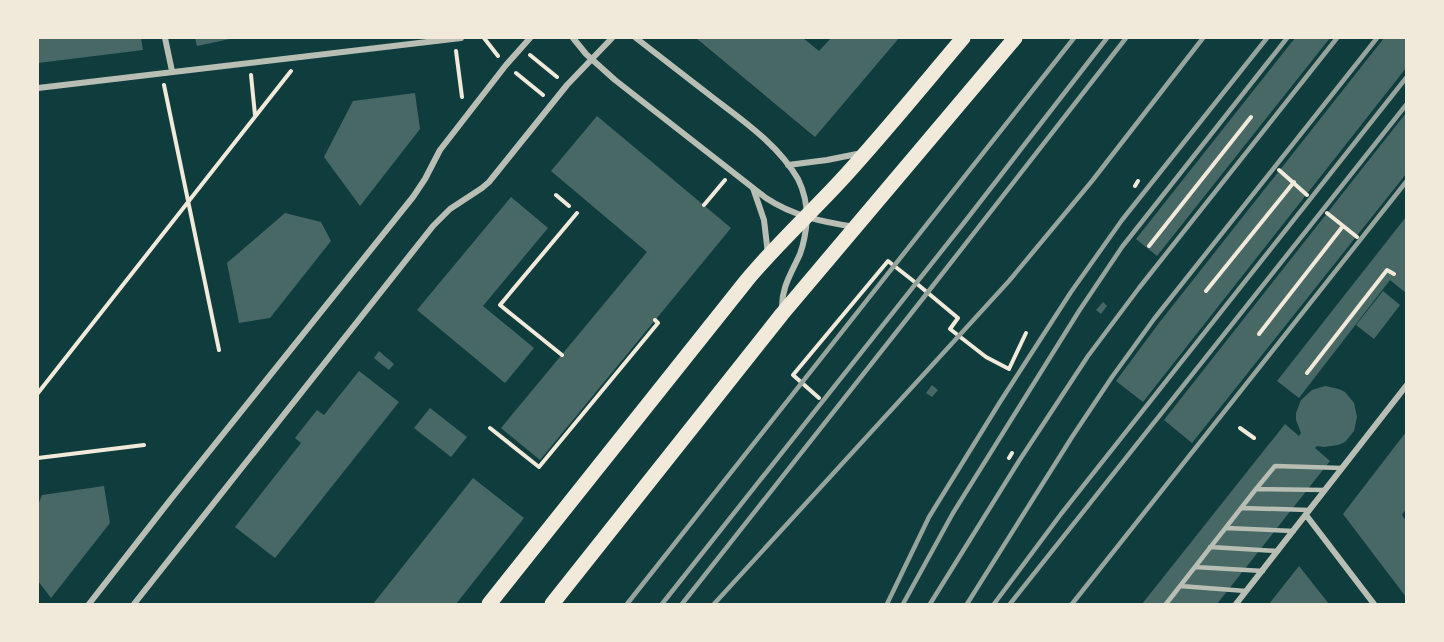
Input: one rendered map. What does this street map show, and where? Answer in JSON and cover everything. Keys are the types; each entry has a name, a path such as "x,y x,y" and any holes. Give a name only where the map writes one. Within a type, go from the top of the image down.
{"main road":[{"path":"489,604 747,280 866,152 963,38"},
{"path":"552,604 782,314 1015,38"}],"street":[{"path":"165,38 172,71"},
{"path":"38,88 457,38"},
{"path":"89,604 413,197 440,150 520,47 530,38"},
{"path":"573,38 590,59 774,203 826,223 855,227"},
{"path":"134,604 433,226 450,209 489,182 567,84 612,38"},
{"path":"636,38 766,140 798,180 805,195 807,217 805,236 784,288 782,314"},
{"path":"788,165 866,152"},
{"path":"753,188 764,220 768,256"},
{"path":"1236,604 1407,386"},
{"path":"1308,513 1374,604"}],"lane":[{"path":"1166,604 1275,466 1342,468"},
{"path":"1256,489 1325,490"},
{"path":"1241,508 1308,513"},
{"path":"1226,528 1294,531"},
{"path":"1210,547 1278,551"},
{"path":"1196,567 1263,571"},
{"path":"1180,586 1247,591"}],"path":[{"path":"457,38 465,117"},
{"path":"520,47 567,84"},
{"path":"38,393 302,56"},
{"path":"250,62 255,116"},
{"path":"162,72 219,350"},
{"path":"1149,246 1251,117"},
{"path":"1279,170 1307,195"},
{"path":"704,205 732,171"},
{"path":"1135,186 1138,181"},
{"path":"1206,291 1294,182"},
{"path":"556,195 569,206"},
{"path":"562,355 500,305 577,213"},
{"path":"1327,213 1357,237"},
{"path":"1259,334 1343,226"},
{"path":"819,398 793,375 888,261 958,318 950,329 986,357 1009,369 1026,333"},
{"path":"1307,373 1387,270 1394,274"},
{"path":"490,428 539,467 658,323 655,320"},
{"path":"1240,428 1254,438"},
{"path":"38,458 144,445"},
{"path":"1009,458 1012,453"}],"building":[{"path":"38,38 141,38 143,50 38,63"},
{"path":"195,38 230,38 230,39 197,46"},
{"path":"696,38 803,38 819,51 831,38 899,38 815,137"},
{"path":"1295,38 1330,38 1157,256 1136,239"},
{"path":"1384,38 1406,38 1406,68 1143,402 1116,381 1159,323"},
{"path":"415,93 420,129 360,206 324,157 353,101"},
{"path":"1406,113 1406,174 1192,443 1164,420"},
{"path":"597,116 731,228 540,460 501,428 647,252 551,171"},
{"path":"511,197 548,228 483,306 534,348 505,383 417,310"},
{"path":"285,213 321,222 331,241 270,318 239,323 227,263"},
{"path":"1406,217 1406,293 1390,280 1299,398 1277,381"},
{"path":"1383,291 1400,305 1374,339 1356,325"},
{"path":"1103,302 1107,306 1101,314 1096,310"},
{"path":"379,351 394,364 389,370 374,358"},
{"path":"359,371 399,402 275,558 235,527 301,443 295,438 317,410 324,415"},
{"path":"932,385 938,390 932,397 926,393"},
{"path":"1325,386 1345,392 1354,403 1357,417 1354,431 1345,442 1315,448 1330,461 1217,604 1142,604 1285,424 1299,436 1301,433 1296,413 1301,400 1312,390"},
{"path":"430,408 467,437 451,457 414,428"},
{"path":"1406,432 1406,509 1402,515 1406,521 1406,597 1343,514"},
{"path":"473,478 524,518 456,604 373,604"},
{"path":"104,486 110,523 51,598 38,581 38,505 42,495"},
{"path":"1299,566 1329,604 1269,604"}],"railway":[{"path":"627,604 1074,38"},
{"path":"662,604 1107,38"},
{"path":"682,604 1126,38"},
{"path":"714,604 1009,281 1092,181 1203,38"},
{"path":"887,604 929,517 1071,292 1122,220 1267,38"},
{"path":"903,604 953,513 1079,311 1122,247 1287,38"},
{"path":"930,604 1088,356 1337,38"},
{"path":"967,604 1072,437 1154,319 1377,38"},
{"path":"994,604 1061,514 1406,78"},
{"path":"1010,604 1406,105"},
{"path":"1072,604 1406,182"}]}
